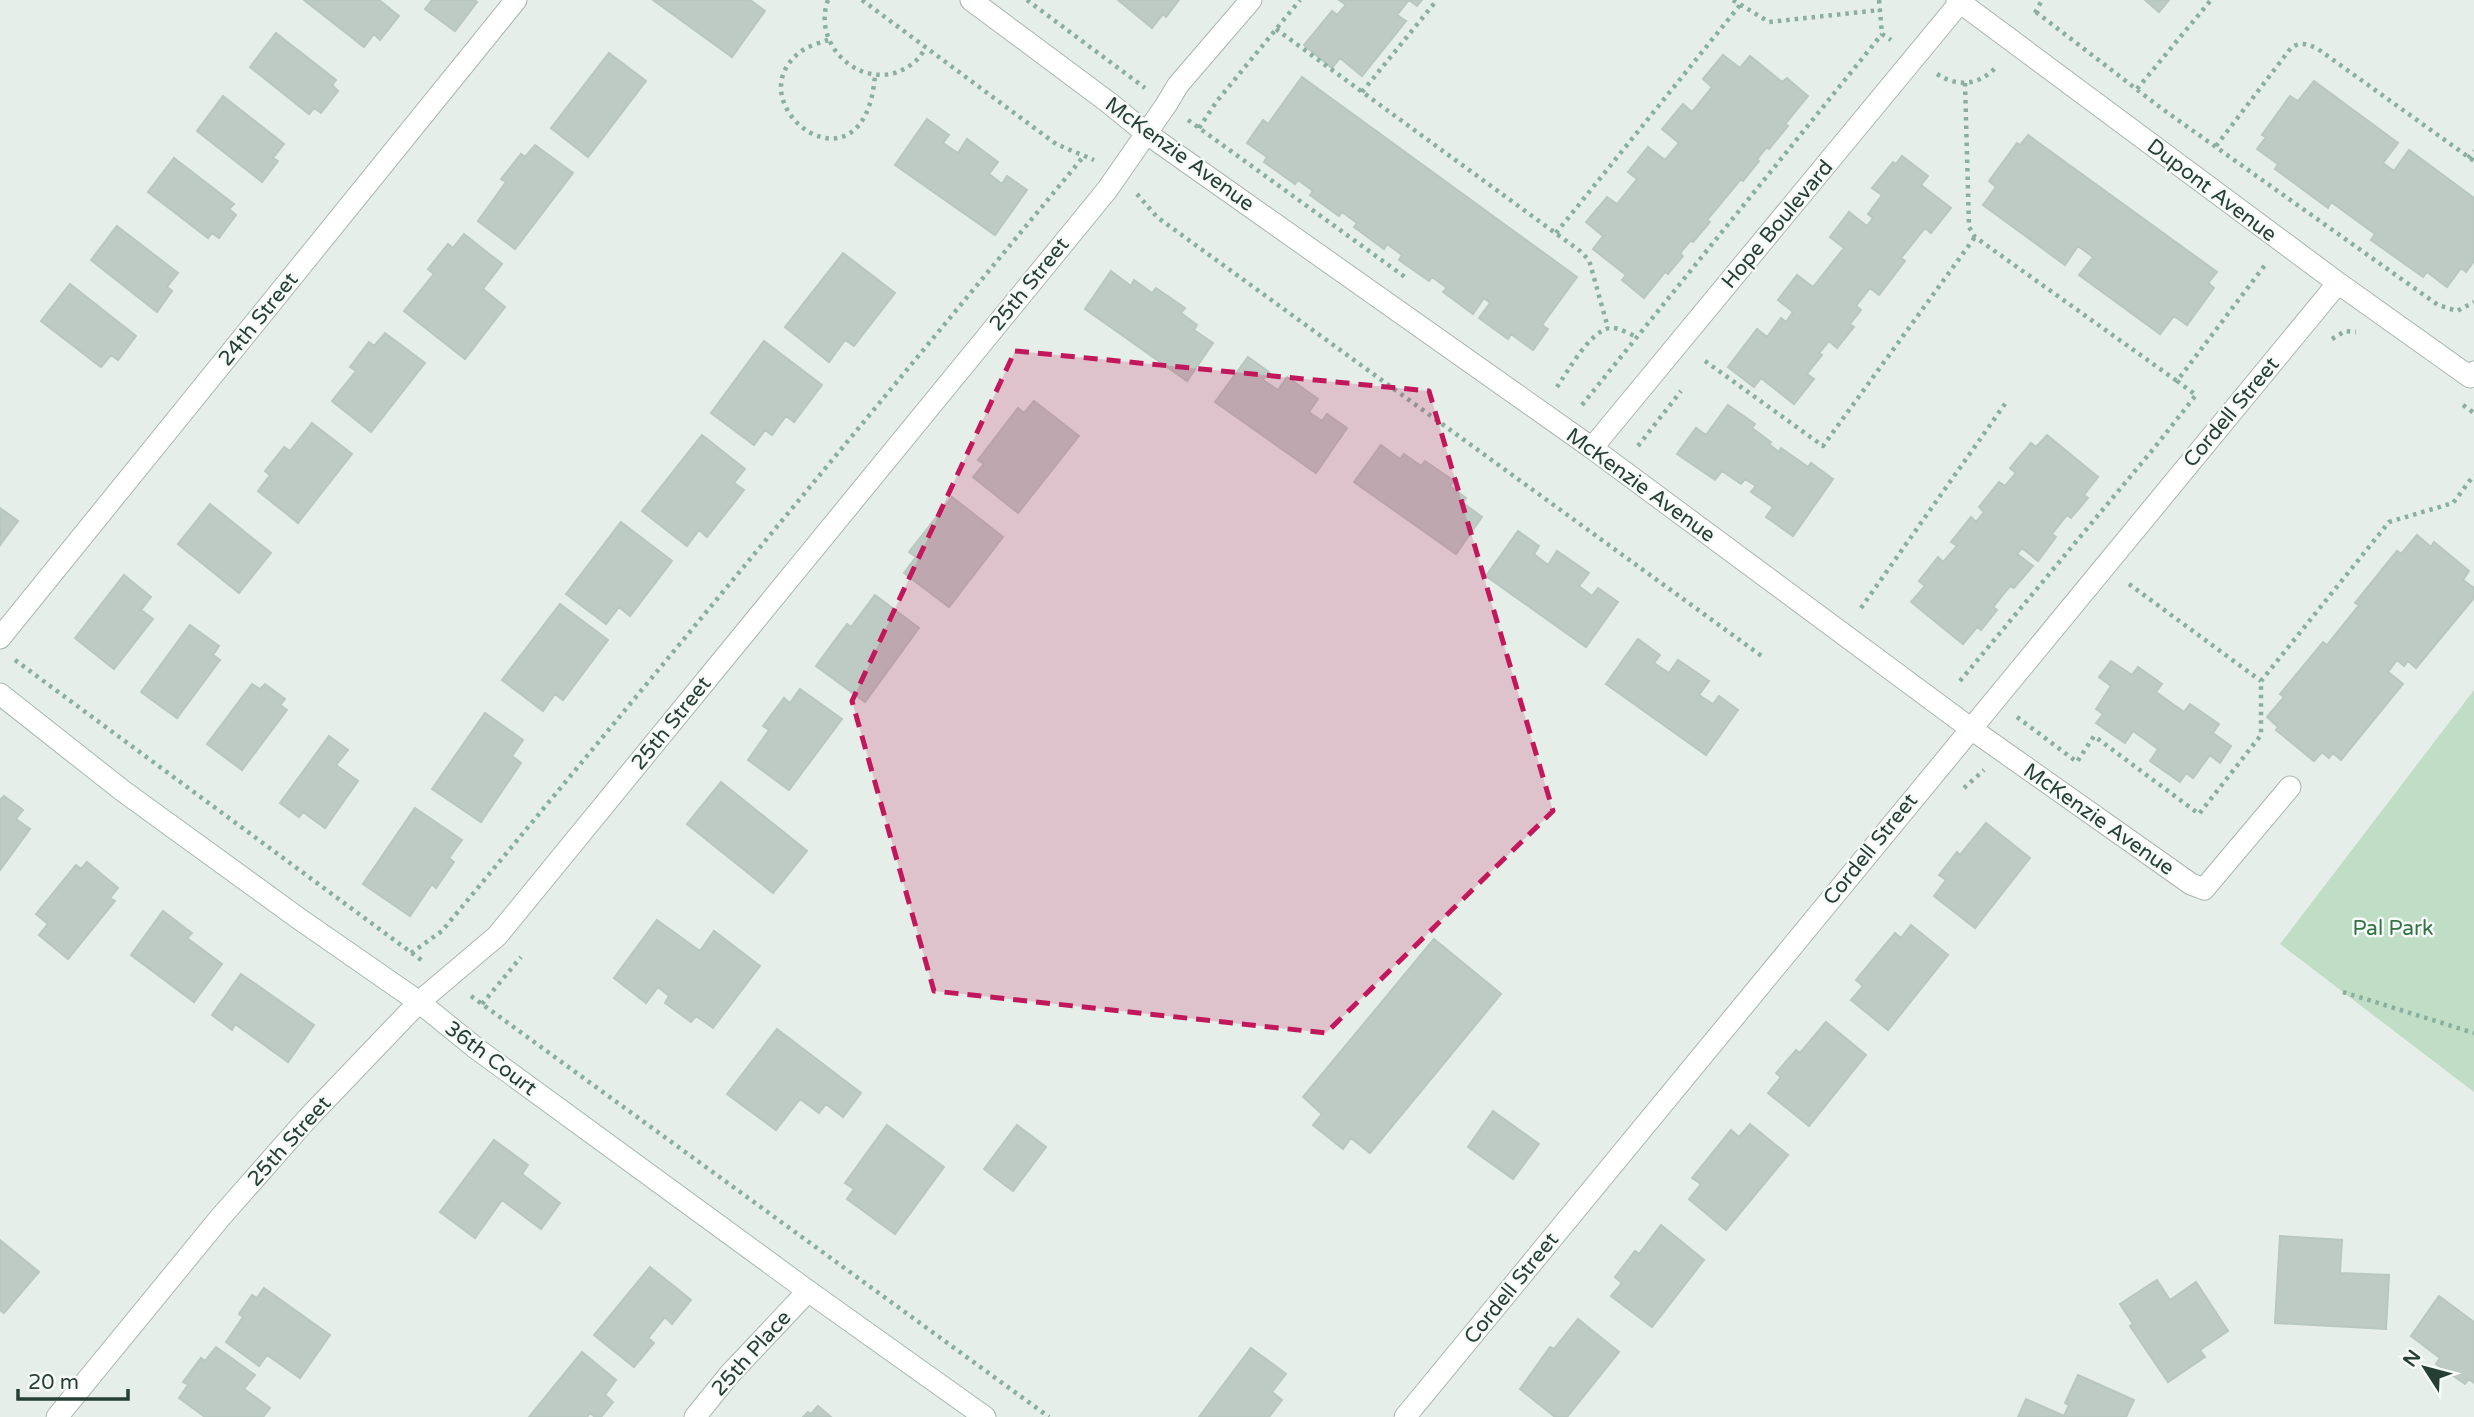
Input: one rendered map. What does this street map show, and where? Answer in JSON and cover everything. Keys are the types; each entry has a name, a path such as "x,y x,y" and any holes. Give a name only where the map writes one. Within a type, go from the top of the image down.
{"street":[{"name":"24th Street","path":"0,638 516,0"},
{"name":"McKenzie Avenue","path":"971,0 1108,102 1146,134 1174,151 1592,448 1970,728 2191,884 2204,889 2290,787"},
{"name":"25th Street","path":"57,1417 236,1199 307,1119 419,1002 497,936 1116,177 1178,85 1251,0"},
{"name":"Dupont Avenue","path":"1960,1 2338,283 2472,374"},
{"name":"Hope Boulevard","path":"1592,448 1960,1"},
{"name":"Cordell Street","path":"1405,1417 2338,283"},
{"name":"36th Court","path":"0,694 123,791 419,1002 477,1049 985,1417"},
{"name":"25th Place","path":"695,1417 729,1375 808,1291"}],"path":[{"path":"828,0 824,27 828,40 838,55 848,63 875,75 888,75 915,62 926,48"},
{"path":"862,0 1056,144 1093,160 1138,195 1157,217 1763,657"},
{"path":"1027,0 1034,2 1166,105 1412,282"},
{"path":"1174,151 1200,127 1217,101 1300,0"},
{"path":"1362,92 1437,0"},
{"path":"1733,0 1769,22 1880,10"},
{"path":"2137,89 2211,0"},
{"path":"1556,233 1740,5"},
{"path":"2036,12 2137,89 2438,304 2457,312 2474,302"},
{"path":"1276,29 1556,233 1588,260 1608,328"},
{"path":"1582,405 1882,33"},
{"path":"828,40 798,54 785,73 781,89 785,107 802,129 814,136 835,138 849,134 860,126 870,106 875,75"},
{"path":"2216,146 2291,48 2298,43 2306,43 2474,161"},
{"path":"1960,681 2196,395 1975,237 1969,228 1965,83"},
{"path":"2468,158 2474,151"},
{"path":"411,953 442,931 1084,156"},
{"path":"1705,361 1823,446 1975,237"},
{"path":"2177,382 2266,265 2255,257"},
{"path":"1557,387 1589,341 1608,328 1637,337"},
{"path":"2330,341 2345,331 2361,332"},
{"path":"1546,379 1566,393"},
{"path":"1574,399 1648,453"},
{"path":"1850,600 1861,608 2007,401"},
{"path":"2463,405 2474,413"},
{"path":"1949,673 1990,703 2018,717 2077,762 2094,736 2199,814 2261,735 2261,681 2389,522 2453,503 2474,475"},
{"path":"2137,574 2128,584 2261,681"},
{"path":"11,657 411,953 1049,1417"},
{"path":"1960,791 1986,769 2018,717"},
{"path":"2343,992 2474,1033"}],"highlighted area":[{"path":"1015,351 1429,391 1553,811 1326,1033 934,991 852,701"}],"green space":[{"name":"Pal Park","path":"2474,690 2474,1092 2280,944"}],"building":[{"path":"304,0 379,0 399,16 380,40 374,34 364,47"},
{"path":"432,0 477,2 455,31 425,9"},
{"path":"653,0 750,0 765,11 732,57"},
{"path":"1118,0 1179,0 1166,17 1163,14 1152,28"},
{"path":"1339,0 1409,0 1397,15 1406,21 1362,76 1340,58 1332,68 1304,45 1332,11 1337,15 1346,5"},
{"path":"1409,0 1422,0 1417,6"},
{"path":"2145,0 2169,0 2159,12"},
{"path":"276,33 336,80 332,85 338,91 321,113 314,108 309,114 250,67"},
{"path":"609,53 646,81 588,157 551,128"},
{"path":"1723,55 1740,68 1750,56 1782,82 1787,78 1808,96 1785,124 1788,126 1769,149 1767,147 1743,181 1741,179 1707,220 1710,222 1680,253 1683,256 1668,274 1665,272 1644,298 1622,280 1626,275 1593,249 1603,236 1586,222 1607,197 1617,204 1637,179 1628,172 1648,147 1665,160 1679,143 1662,129 1683,104 1692,112 1712,87 1703,79"},
{"path":"1302,77 1577,277 1542,325 1548,329 1533,350 1511,334 1508,339 1479,318 1490,303 1484,298 1473,314 1443,292 1447,288 1432,277 1429,281 1399,260 1402,255 1387,244 1384,249 1354,227 1357,223 1342,212 1339,216 1310,195 1313,191 1298,180 1295,184 1264,162 1267,157 1247,143 1263,120 1268,124"},
{"path":"2314,81 2398,143 2383,163 2394,171 2409,150 2474,198 2474,261 2466,272 2461,268 2447,287 2427,272 2423,277 2371,240 2375,234 2331,202 2328,208 2275,169 2278,164 2257,149 2266,137 2262,135 2290,96 2298,101"},
{"path":"223,96 284,144 273,158 278,161 262,182 197,131"},
{"path":"927,119 949,135 943,143 958,153 967,139 998,162 989,174 1002,184 1007,176 1027,190 995,235 895,165"},
{"path":"2028,135 2217,272 2208,283 2214,288 2187,325 2174,316 2160,334 2079,275 2093,257 2078,246 2065,265 1983,205 1996,187 1989,181 2017,143 2020,145"},
{"path":"535,145 573,173 515,249 478,221 506,182 501,179 521,154 525,157"},
{"path":"1902,156 1928,176 1921,185 1951,208 1931,233 1925,228 1901,258 1905,261 1879,295 1870,288 1856,306 1861,310 1850,324 1854,327 1837,348 1829,341 1819,353 1822,355 1807,374 1814,379 1794,404 1761,378 1754,387 1728,367 1757,329 1767,337 1781,318 1786,322 1793,312 1778,300 1797,275 1813,287 1844,248 1830,237 1849,212 1867,226 1873,218 1868,214 1882,195 1872,188 1893,162 1896,164"},
{"path":"174,158 234,204 229,209 236,215 219,238 212,233 208,238 148,192"},
{"path":"117,226 178,273 167,287 172,291 157,312 91,260"},
{"path":"464,234 502,264 483,289 505,307 465,359 404,311 434,274 428,269 448,244 453,248"},
{"path":"843,253 895,293 854,346 845,340 829,362 785,327"},
{"path":"1111,271 1131,286 1134,280 1152,293 1156,288 1185,308 1181,313 1197,325 1194,330 1213,343 1187,381 1085,309"},
{"path":"70,284 136,336 118,360 111,355 101,367 41,321"},
{"path":"385,333 425,363 371,432 332,401 356,371 350,367 369,342 374,346"},
{"path":"764,341 822,385 794,422 786,416 772,435 765,430 754,445 711,413"},
{"path":"1248,357 1269,372 1263,380 1278,390 1287,377 1318,399 1309,412 1322,421 1327,414 1347,428 1316,473 1215,402"},
{"path":"1034,401 1079,436 1018,513 973,477 984,464 978,460 1018,408 1024,413"},
{"path":"1728,405 1755,424 1752,428 1771,442 1769,444 1779,452 1781,448 1808,467 1811,463 1833,479 1793,536 1766,517 1773,507 1751,492 1756,486 1745,479 1741,484 1722,471 1715,480 1677,454 1696,428 1706,435"},
{"path":"312,423 352,454 298,523 258,491 270,475 265,471 284,447 290,451"},
{"path":"702,435 745,469 734,483 744,490 707,537 699,530 687,546 642,511"},
{"path":"2047,435 2098,477 2084,495 2088,498 2071,518 2067,515 2052,534 2056,537 2038,561 2022,548 2017,554 2033,566 2014,588 2010,586 1993,607 1997,610 1981,630 1977,627 1963,644 1911,602 1925,586 1919,581 1938,557 1943,562 1957,546 1951,542 1971,517 1976,522 1984,512 1979,507 1999,482 2005,486 2016,473 2010,468 2031,443 2036,447"},
{"path":"1381,445 1400,459 1404,454 1421,466 1425,461 1454,481 1450,486 1466,498 1463,503 1482,517 1456,554 1354,482"},
{"path":"952,497 1003,537 949,607 904,573 916,557 909,552"},
{"path":"210,504 271,553 239,593 178,544"},
{"path":"0,508 18,521 0,545"},
{"path":"621,522 672,561 630,616 619,607 606,624 566,594"},
{"path":"1518,531 1539,546 1534,554 1548,565 1557,551 1589,573 1579,586 1592,596 1598,588 1618,602 1586,647 1486,576"},
{"path":"2417,535 2431,547 2434,542 2469,571 2463,580 2474,588 2474,598 2416,668 2408,661 2404,666 2397,660 2388,672 2403,684 2341,760 2333,753 2329,758 2322,752 2314,761 2276,730 2278,727 2267,717 2284,697 2280,694 2323,642 2327,645 2359,605 2355,603 2397,551 2401,554"},
{"path":"124,575 151,597 141,610 153,619 114,669 75,638"},
{"path":"875,595 919,628 865,702 816,666 847,624 851,627"},
{"path":"560,604 608,640 563,700 555,694 543,711 502,680"},
{"path":"190,625 219,646 213,655 220,660 177,718 141,692"},
{"path":"1638,639 1660,655 1654,663 1669,673 1678,660 1709,681 1699,695 1713,704 1719,696 1738,710 1706,755 1606,684"},
{"path":"2111,661 2132,675 2138,667 2162,684 2156,692 2184,712 2190,704 2219,724 2213,733 2231,746 2220,763 2210,755 2193,778 2186,773 2180,782 2150,761 2158,749 2133,731 2125,743 2096,723 2103,714 2096,709 2111,686 2099,677"},
{"path":"252,684 260,689 265,684 285,699 280,705 287,710 242,770 207,744"},
{"path":"800,689 842,719 789,790 748,760 769,730 763,726 784,698 790,703"},
{"path":"485,713 523,740 512,756 521,763 481,822 432,789"},
{"path":"329,736 348,750 336,765 358,781 325,828 303,812 299,817 280,803"},
{"path":"721,782 807,851 773,893 687,824"},
{"path":"4,796 23,810 16,819 30,829 0,870 0,800"},
{"path":"415,808 462,840 449,858 454,862 436,888 432,884 410,916 363,884"},
{"path":"1986,823 2030,858 1975,928 1934,896 1946,880 1939,875 1957,852 1960,855"},
{"path":"87,862 118,888 110,898 115,901 68,959 39,935 48,924 36,914 76,865 81,869"},
{"path":"163,911 192,933 187,938 222,964 194,1002 131,955"},
{"path":"657,920 700,951 714,931 760,966 713,1028 696,1016 691,1022 665,1003 669,996 658,987 646,1003 614,978"},
{"path":"1911,925 1948,955 1888,1030 1851,1000 1863,986 1856,980 1895,933 1901,938"},
{"path":"1434,939 1501,994 1370,1153 1351,1138 1343,1149 1313,1125 1322,1114 1303,1097"},
{"path":"241,974 314,1025 288,1062 235,1024 232,1030 212,1015"},
{"path":"1826,1022 1866,1055 1809,1126 1768,1093 1781,1077 1776,1073 1796,1050 1800,1053"},
{"path":"777,1029 861,1093 843,1117 826,1104 819,1113 800,1099 776,1130 727,1094"},
{"path":"1493,1111 1539,1144 1513,1179 1468,1147"},
{"path":"1750,1124 1788,1155 1726,1230 1689,1199 1701,1184 1692,1178 1731,1130 1739,1137"},
{"path":"887,1125 944,1167 895,1234 847,1199 854,1189 845,1183"},
{"path":"1017,1125 1046,1147 1013,1191 984,1169"},
{"path":"494,1140 528,1165 522,1174 560,1203 541,1229 502,1200 475,1238 440,1212"},
{"path":"1661,1225 1704,1260 1652,1327 1611,1296 1622,1283 1615,1277 1635,1251 1639,1254"},
{"path":"2280,1236 2342,1240 2340,1273 2389,1275 2386,1329 2275,1323"},
{"path":"0,1240 39,1272 4,1313 0,1310"},
{"path":"650,1267 691,1300 672,1324 665,1317 648,1338 654,1343 634,1367 594,1335"},
{"path":"2157,1280 2170,1300 2196,1282 2228,1331 2200,1350 2205,1357 2168,1382 2130,1326 2133,1324 2120,1304"},
{"path":"264,1288 330,1335 300,1378 267,1355 259,1366 226,1342 243,1317 239,1314 252,1295 257,1298"},
{"path":"2439,1296 2474,1322 2474,1383 2469,1379 2465,1384 2436,1364 2440,1358 2411,1336"},
{"path":"1578,1319 1619,1352 1567,1417 1555,1417 1520,1389 1550,1347 1554,1349"},
{"path":"216,1347 255,1375 244,1389 270,1408 263,1417 205,1417 179,1398 188,1385 183,1382 201,1358 205,1361"},
{"path":"1251,1348 1286,1374 1272,1392 1282,1400 1269,1417 1199,1417"},
{"path":"582,1352 616,1380 605,1395 613,1402 601,1417 590,1413 587,1417 529,1417"},
{"path":"2078,1375 2134,1400 2126,1417 2018,1417 2026,1399 2064,1416 2069,1405 2065,1403"},
{"path":"818,1406 831,1417 803,1417 808,1412 811,1414"}]}
